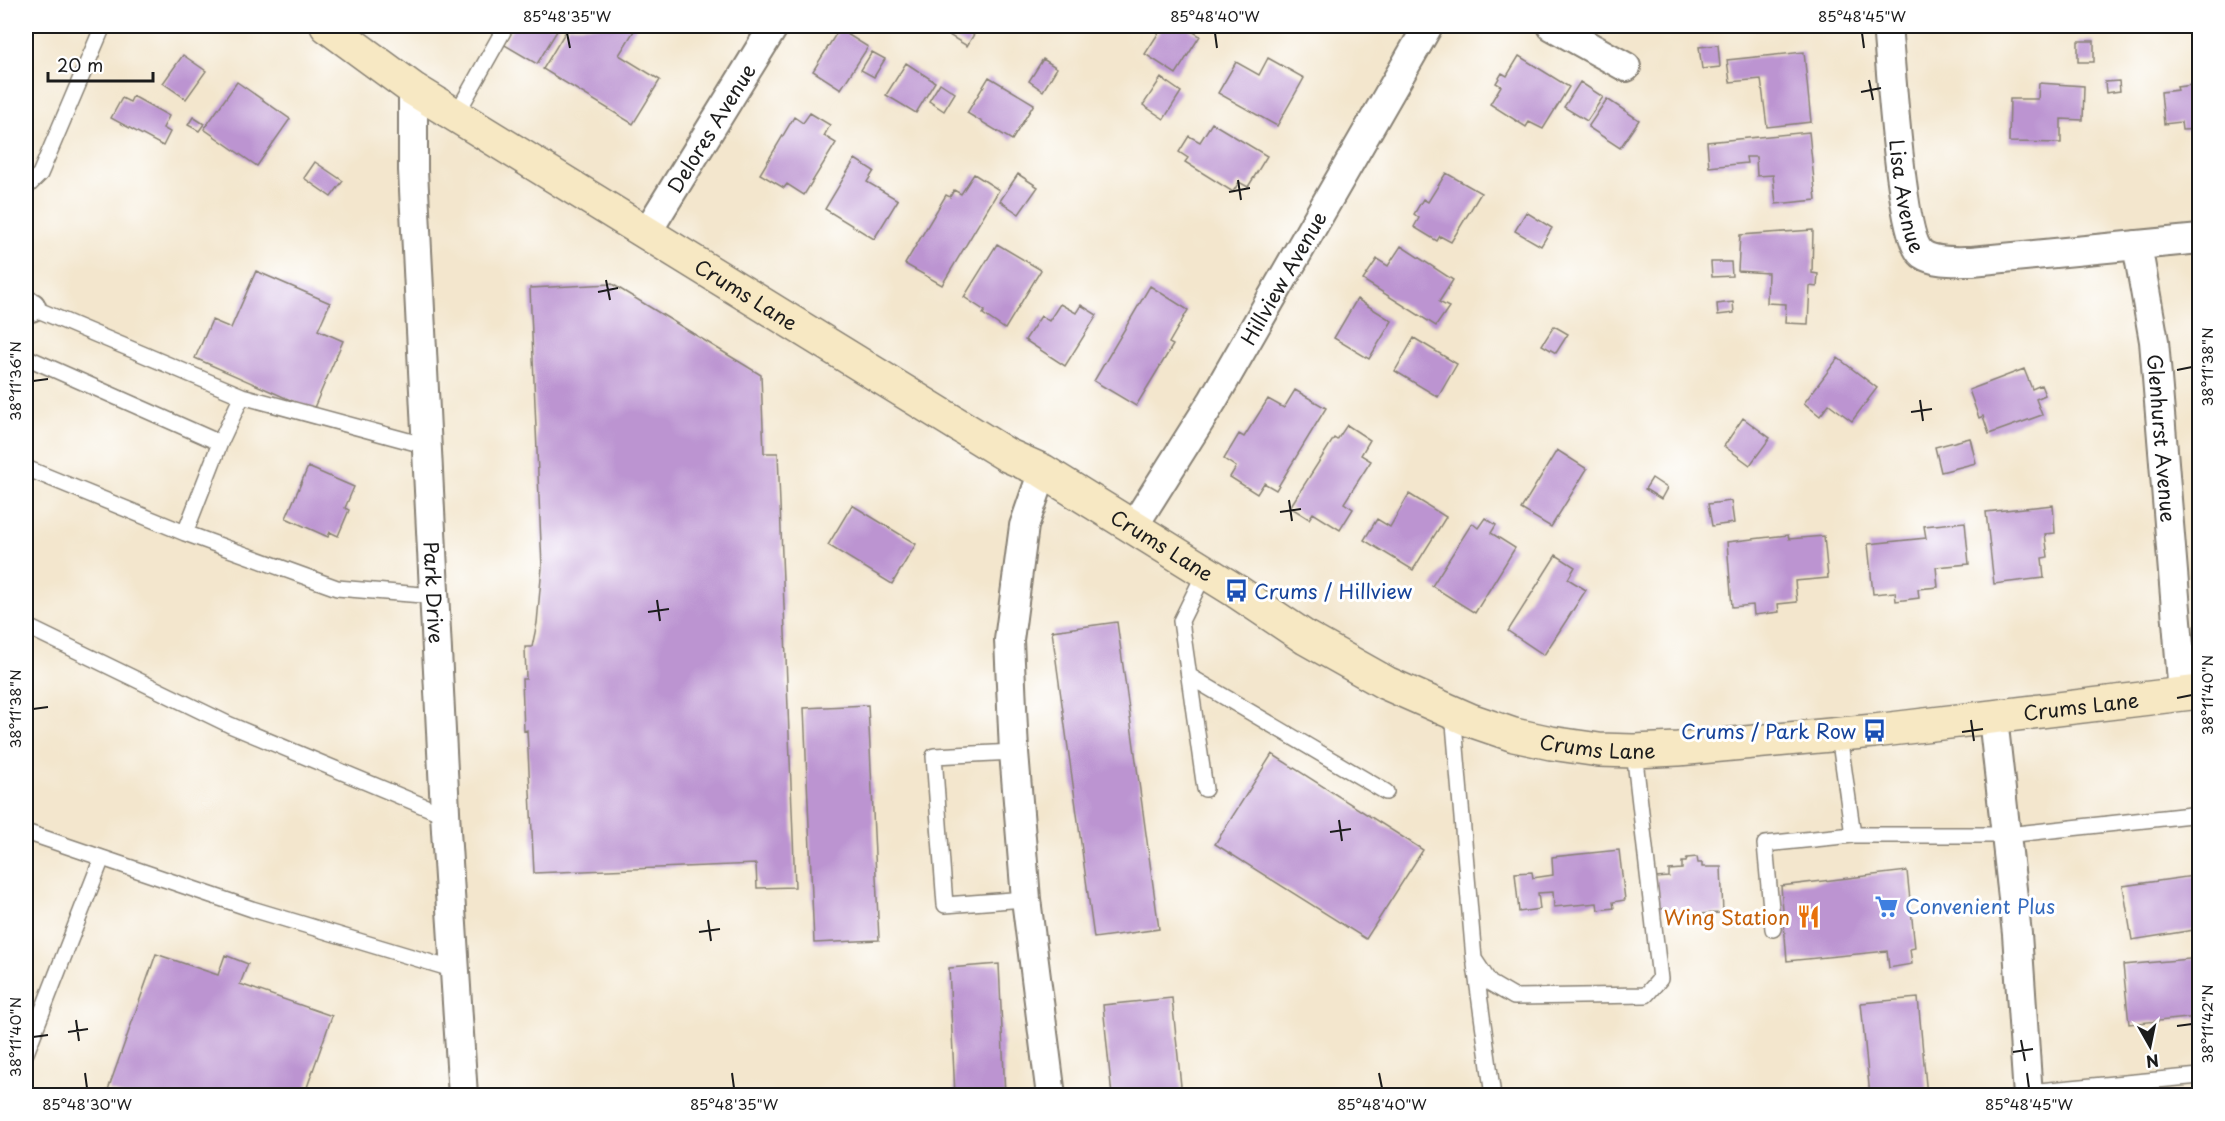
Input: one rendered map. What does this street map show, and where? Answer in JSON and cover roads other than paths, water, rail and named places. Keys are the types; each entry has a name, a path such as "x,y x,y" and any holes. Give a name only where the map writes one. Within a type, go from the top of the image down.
{"main road":[{"name":"Crums Lane","path":"329,26 413,89 1007,455 1043,471 1306,638 1386,683 1514,735 1599,750 1678,749 1839,735 2191,693"}],"street":[{"name":"Delores Avenue","path":"647,232 774,26"},
{"name":"Hillview Avenue","path":"1133,527 1213,400 1428,26"},
{"path":"1552,26 1626,67"},
{"name":"Lisa Avenue","path":"1887,26 1904,204 1916,248 1924,255 1945,261 1972,261 2137,245"},
{"name":"Park Drive","path":"413,89 413,170 434,596 463,1095"},
{"path":"2137,245 2199,239"},
{"name":"Glenhurst Avenue","path":"2137,245 2154,341 2191,693"},
{"path":"1043,471 1024,526 1009,640 1014,752 1026,899 1051,1095"},
{"path":"1993,718 2017,934 2028,1094"}],"lane":[{"path":"26,188 40,174 103,26"},
{"path":"456,115 506,26"},
{"path":"28,306 242,396 427,446"},
{"path":"26,357 220,443"},
{"path":"185,533 220,443 242,396"},
{"path":"26,468 185,533 337,588 434,596"},
{"path":"1205,572 1181,621 1205,789"},
{"path":"26,626 230,725 445,815"},
{"path":"1189,676 1386,792"},
{"path":"1453,712 1474,959 1493,1095"},
{"path":"1839,735 1853,835"},
{"path":"1474,959 1490,983 1514,997 1646,995 1660,979 1634,751"},
{"path":"1014,752 934,756 945,904 1026,899"},
{"path":"1773,929 1765,844 1853,835 2007,835 2199,814"},
{"path":"26,832 252,909 455,970"},
{"path":"26,1053 102,858"},
{"path":"2028,1094 2199,1076"}],"place":[{"name":"Crums / Hillview","path":"1236,591"},
{"name":"Crums / Park Row","path":"1874,731"},
{"name":"Convenient Plus","path":"1887,906"},
{"name":"Wing Station","path":"1808,917"}]}
